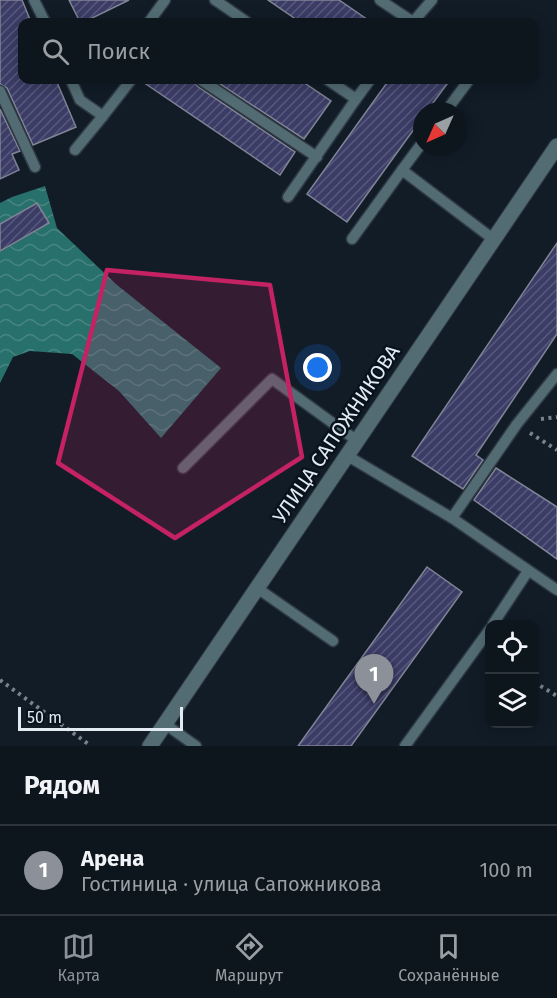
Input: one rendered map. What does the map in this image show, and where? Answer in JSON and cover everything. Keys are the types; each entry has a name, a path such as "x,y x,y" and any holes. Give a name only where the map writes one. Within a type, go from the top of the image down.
{"street":[{"name":"УЛИЦА САПОЖНИКОВА","path":"150,746 557,146"}],"lane":[{"path":"34,0 43,18"},
{"path":"152,18 165,0"},
{"path":"215,0 241,18"},
{"path":"380,0 406,18"},
{"path":"416,18 432,0"},
{"path":"73,84 80,100 103,116"},
{"path":"75,150 128,84"},
{"path":"207,84 316,157"},
{"path":"334,84 356,99"},
{"path":"288,197 367,84"},
{"path":"453,102 466,84"},
{"path":"0,91 35,167"},
{"path":"352,239 413,155"},
{"path":"402,170 493,239"},
{"path":"452,518 517,424 557,374"},
{"path":"183,468 272,379 356,440"},
{"path":"346,455 452,518 557,590"},
{"path":"496,620 528,572"},
{"path":"256,588 333,641"},
{"path":"405,746 485,635"},
{"path":"165,724 196,746"}],"path":[{"path":"517,424 557,417"},
{"path":"517,424 557,450"},
{"path":"0,680 91,746"},
{"path":"539,685 557,696"}],"highlighted area":[{"path":"107,270 270,285 302,457 175,538 58,463"}],"water":[{"path":"45,186 57,228 117,285 221,368 161,438 119,391 72,354 30,351 13,357 0,383 0,203"}],"building":[{"path":"0,0 22,0 29,18 18,18 18,84 58,84 76,127 33,145 7,88 0,84"},
{"path":"69,0 129,0 92,18 78,18"},
{"path":"268,0 339,0 365,18 294,18"},
{"path":"146,84 196,84 295,152 280,175"},
{"path":"220,84 306,84 331,101 304,139"},
{"path":"386,84 447,84 434,102 413,102 413,130 347,222 307,194"},
{"path":"0,109 20,151 12,154 19,170 0,179"},
{"path":"37,203 49,223 0,251 0,224"},
{"path":"557,243 557,334 476,455 483,460 463,489 412,456"},
{"path":"496,468 557,507 557,559 474,500"},
{"path":"427,567 462,592 351,746 298,746"}],"place":[{"name":"Арена","path":"374,704"}]}
